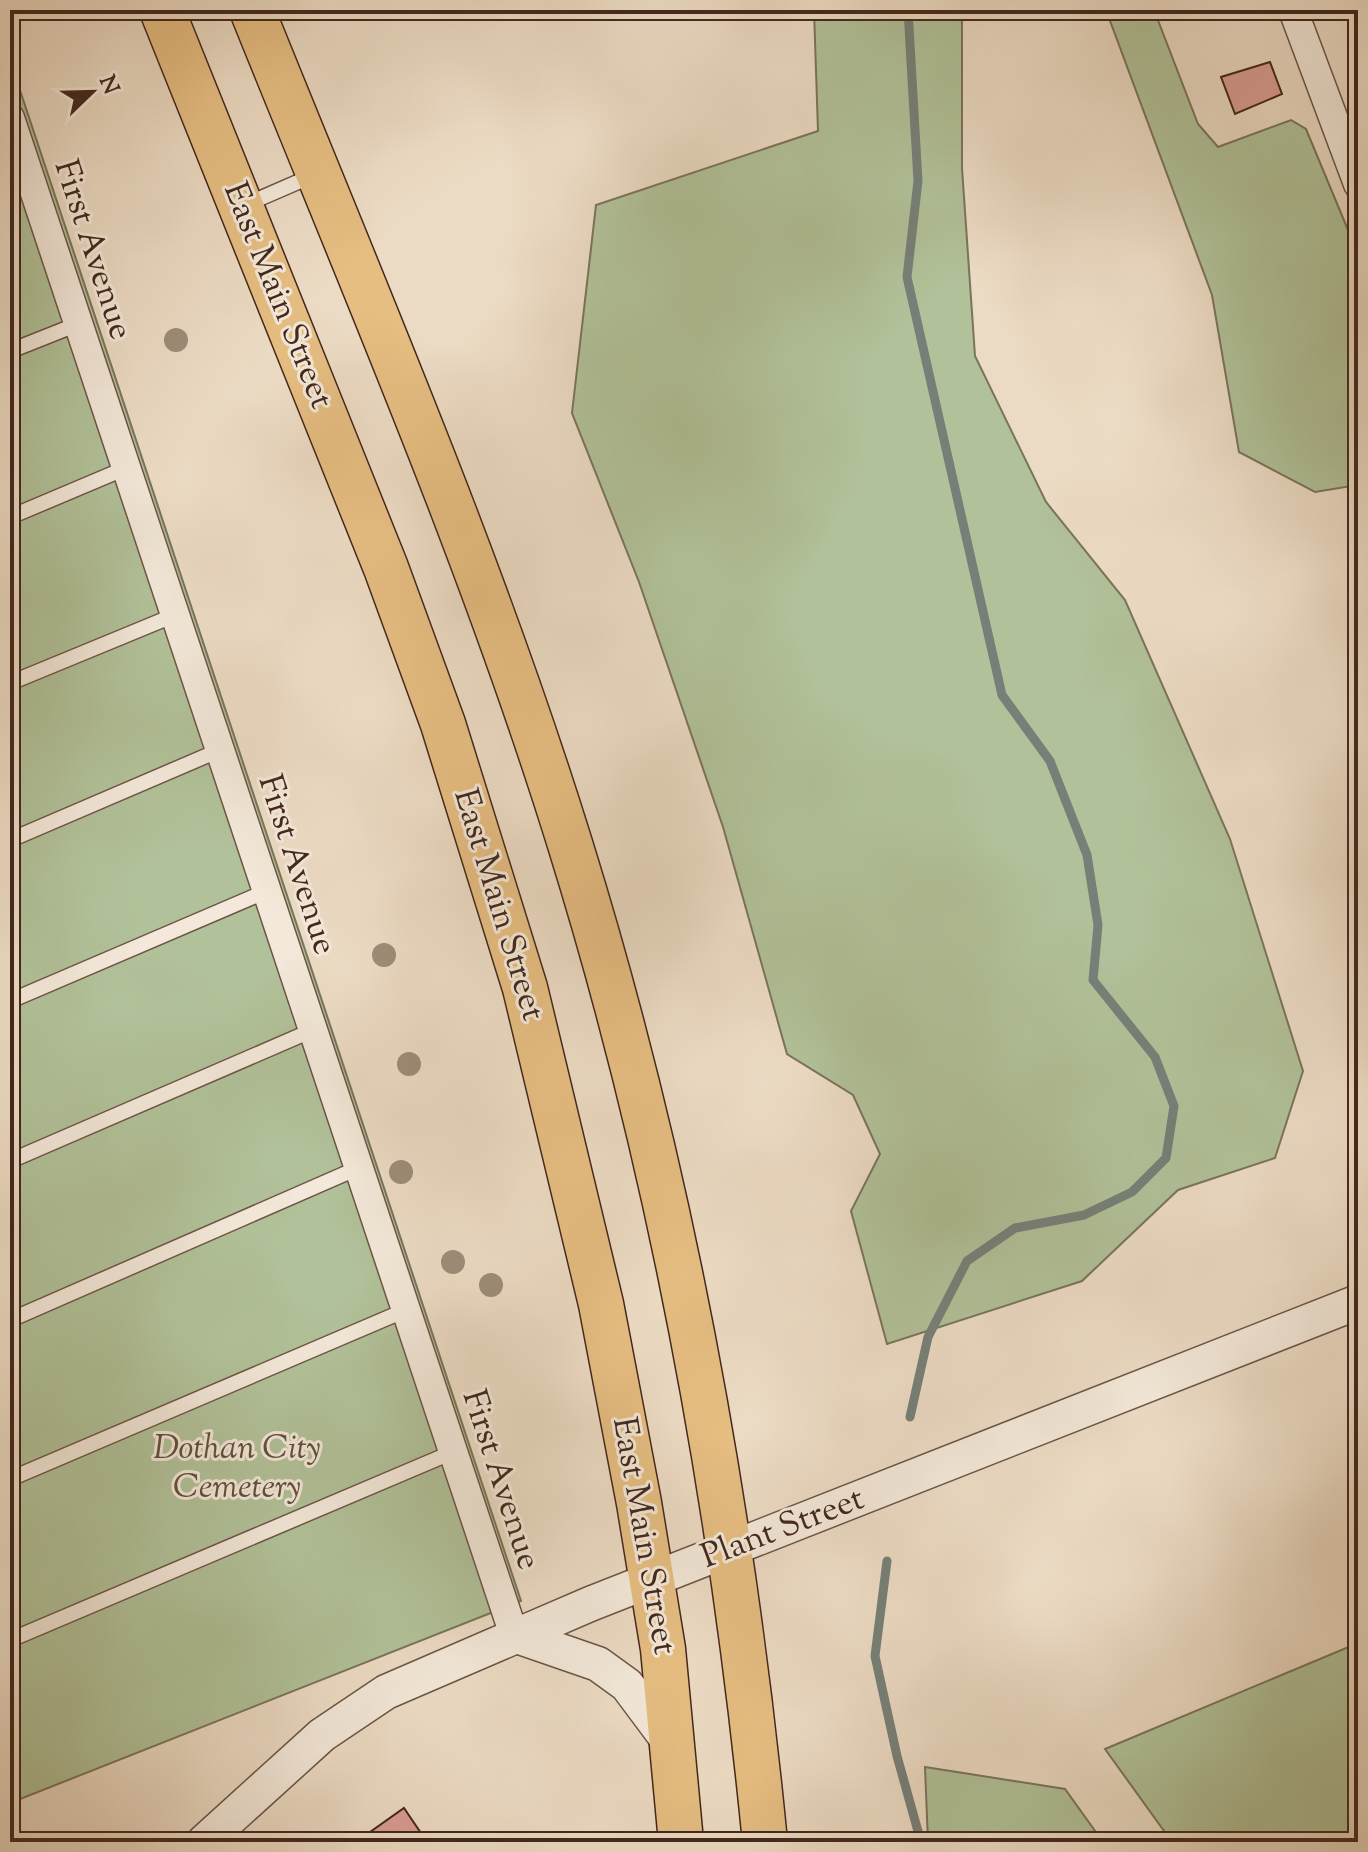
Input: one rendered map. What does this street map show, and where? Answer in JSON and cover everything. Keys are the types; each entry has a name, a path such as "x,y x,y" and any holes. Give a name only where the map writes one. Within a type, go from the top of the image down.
{"main road":[{"name":"East Main Street","path":"162,10 386,568 443,724 495,885 568,1152 601,1304 663,1649 681,1842"},
{"path":"252,10 462,534 570,844 648,1131 686,1299 731,1550 765,1842"}],"street":[{"path":"1293,10 1358,184"},
{"name":"First Avenue","path":"10,118 21,186 78,324 514,1635"},
{"name":"Plant Street","path":"204,1842 349,1715 386,1692 514,1635 1358,1302"},
{"path":"514,1635 598,1664 627,1685 671,1744"}],"lane":[{"path":"241,206 318,173"},
{"path":"10,351 78,324"},
{"path":"10,517 126,468"},
{"path":"10,683 175,615"},
{"path":"10,840 220,750"},
{"path":"10,1001 267,891"},
{"path":"10,1161 313,1030"},
{"path":"10,1320 358,1168"},
{"path":"10,1479 406,1310"},
{"path":"10,1640 453,1452"}],"green space":[{"path":"814,10 962,10 962,168 975,356 1046,502 1125,600 1230,839 1303,1071 1275,1158 1178,1190 1082,1281 887,1344 851,1211 880,1154 853,1095 787,1054 723,827 639,582 572,413 596,205 818,131"},
{"path":"1106,10 1154,10 1198,124 1218,147 1291,120 1306,129 1358,254 1358,485 1315,492 1239,452 1212,295"},
{"name":"Dothan City Cemetery","path":"10,60 521,1601 10,1803"},
{"path":"1358,1643 1358,1842 1172,1842 1105,1749"},
{"path":"925,1767 1065,1789 1103,1842 928,1842"}],"building":[{"path":"1270,62 1282,94 1235,114 1221,77"},
{"path":"404,1808 427,1842 356,1842"}],"waterway":[{"path":"908,10 918,181 907,277 1002,695 1050,761 1087,855 1098,925 1093,980 1155,1057 1174,1106 1166,1158 1132,1192 1084,1215 1015,1228 967,1261 928,1337 910,1417"},
{"path":"887,1561 875,1656 897,1756 921,1842"}]}
